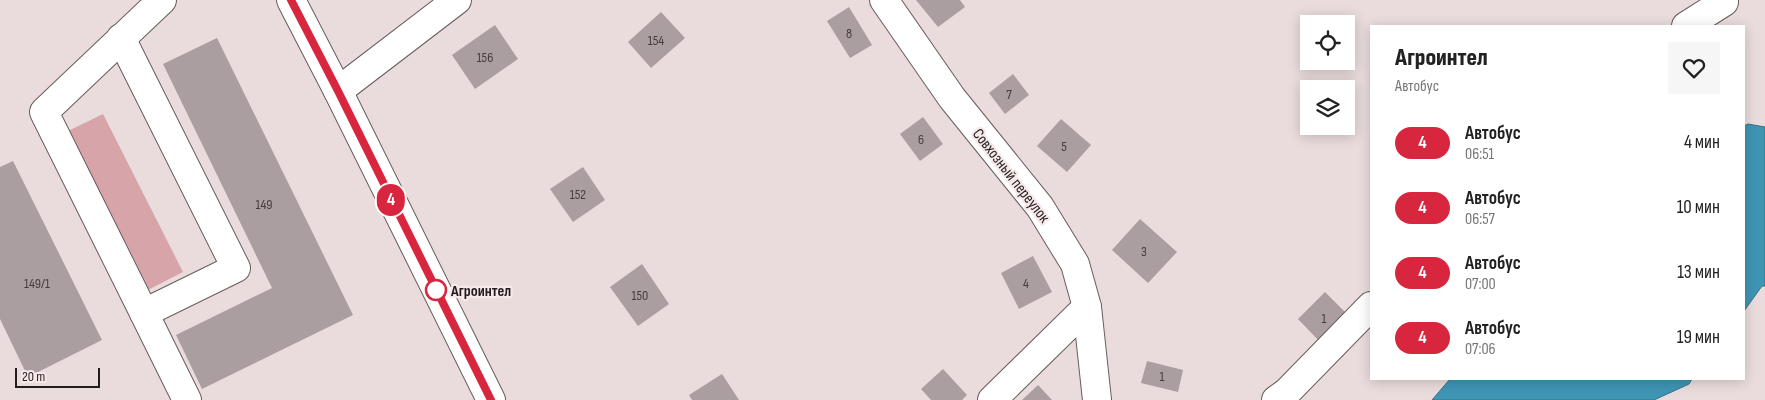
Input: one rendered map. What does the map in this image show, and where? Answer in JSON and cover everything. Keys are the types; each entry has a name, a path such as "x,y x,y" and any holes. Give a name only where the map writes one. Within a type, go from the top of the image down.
{"street":[{"path":"162,0 44,112 186,400"},
{"path":"290,0 338,91 491,400"},
{"path":"338,91 457,0"},
{"name":"Совхозный переулок","path":"884,0 952,98 1040,207 1075,264 1087,307 1097,400"},
{"path":"1688,25 1725,1"},
{"path":"121,38 236,268 144,313"},
{"path":"992,400 1087,307"},
{"path":"1276,400 1287,392 1370,307"}],"shaded area":[{"path":"103,114 183,272 146,291 66,132"}],"water":[{"path":"1748,124 1765,127 1765,286 1762,286 1745,310 1745,126"},
{"path":"1449,380 1691,380 1689,384 1654,400 1432,400"}],"building":[{"path":"916,0 960,0 965,7 938,27"},
{"path":"849,7 872,45 850,58 827,21"},
{"path":"661,12 685,38 651,68 628,42"},
{"path":"495,25 518,59 475,89 452,55"},
{"path":"217,38 353,315 202,389 176,335 272,288 163,64"},
{"path":"1013,74 1029,95 1005,114 989,93"},
{"path":"923,117 943,144 920,161 900,134"},
{"path":"1061,119 1091,145 1067,172 1037,146"},
{"path":"13,161 102,340 28,377 0,319 0,167"},
{"path":"583,167 605,200 573,222 550,189"},
{"path":"1140,219 1177,252 1148,283 1112,250"},
{"path":"1033,256 1052,292 1019,309 1001,273"},
{"path":"642,264 669,304 638,326 610,287"},
{"path":"1325,292 1350,317 1322,344 1298,319"},
{"path":"1147,361 1183,370 1178,392 1141,383"},
{"path":"943,369 967,395 962,400 931,400 921,389"},
{"path":"722,374 739,400 692,400 689,395"},
{"path":"1038,385 1052,400 1022,400"}],"bus line":[{"name":"4","path":"291,0 491,400"}],"place":[{"name":"Агроинтел","path":"436,290"}]}
